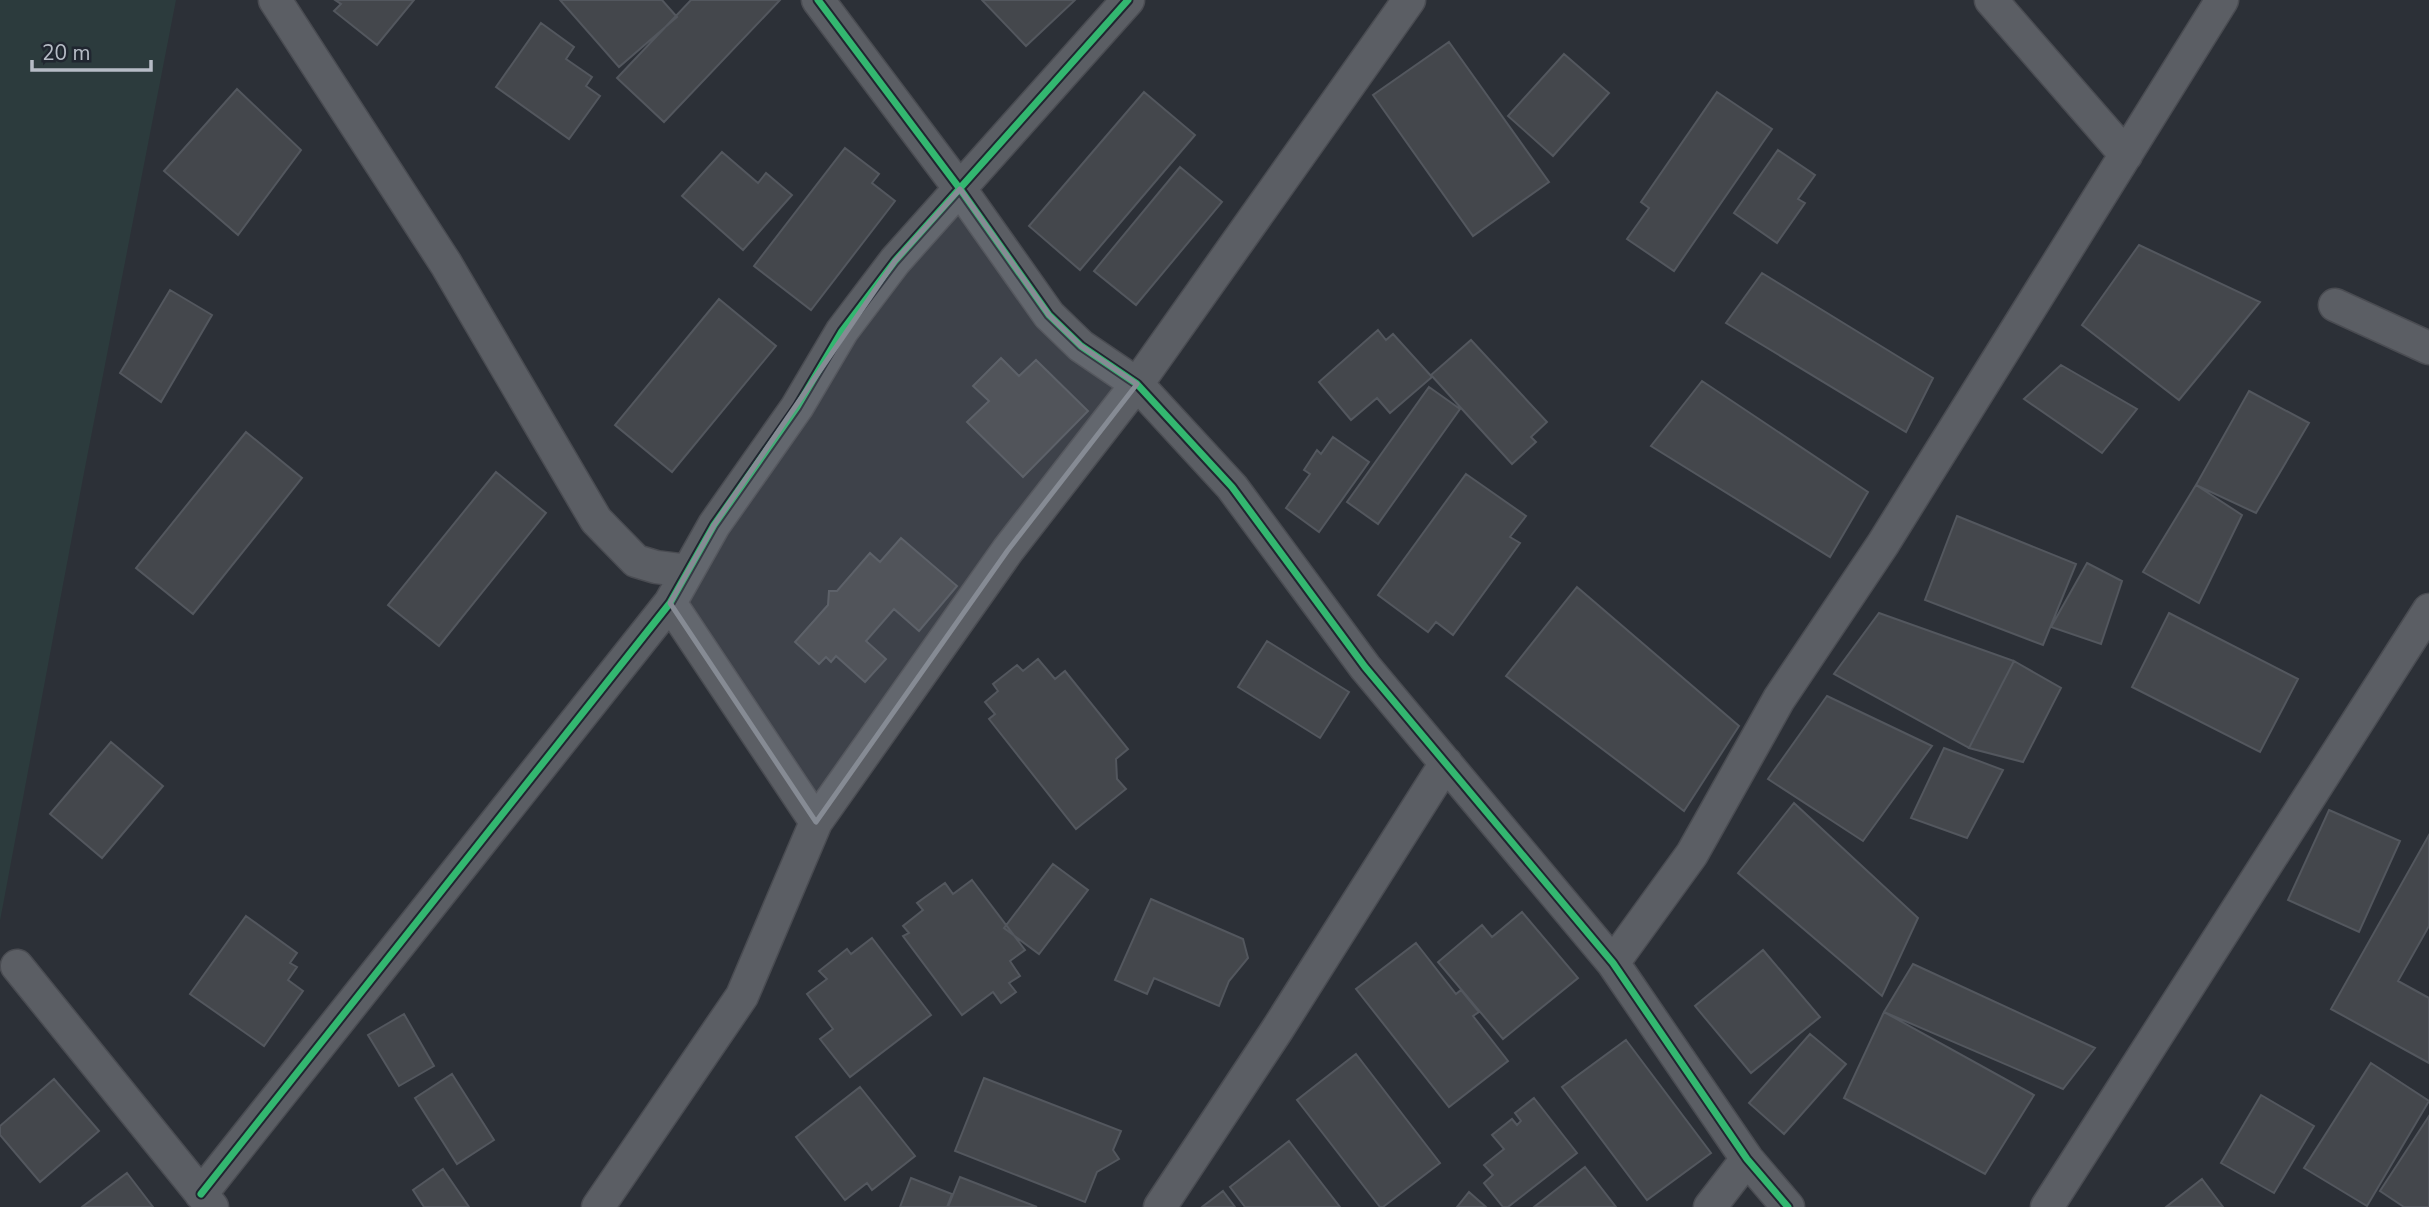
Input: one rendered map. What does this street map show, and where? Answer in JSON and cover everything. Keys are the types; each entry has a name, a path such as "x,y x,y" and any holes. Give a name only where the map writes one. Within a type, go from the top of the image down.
{"street":[{"path":"275,0 446,264 596,520 636,561 656,567 688,571"},
{"path":"818,0 960,189 1049,315 1080,346 1137,384 1232,487 1365,667 1613,963 1747,1159 1788,1207"},
{"path":"17,966 206,1200 670,603 714,525 797,407 842,331 895,261 1128,0"},
{"path":"598,1207 742,996 816,822 1007,550 1137,384 1409,0"},
{"path":"1991,0 2126,155"},
{"path":"1613,963 1692,854 1779,699 1883,544 2222,0"},
{"path":"2335,304 2429,348"},
{"path":"670,603 816,822"},
{"path":"2047,1207 2429,610"},
{"path":"1160,1207 1277,1030 1446,763"},
{"path":"1710,1207 1747,1159"}],"highlighted area":[{"path":"960,189 1049,315 1081,346 1137,384 1008,550 816,822 670,603 714,525 895,261"}],"shaded area":[{"path":"0,0 176,0 0,921"}],"building":[{"path":"335,0 414,0 377,45 334,11 341,4"},
{"path":"560,0 662,0 677,17 619,67"},
{"path":"691,0 780,0 664,122 617,78"},
{"path":"982,0 1075,0 1026,46"},
{"path":"541,23 574,47 566,59 592,77 586,86 600,96 569,139 496,87"},
{"path":"1449,42 1549,182 1473,236 1373,95"},
{"path":"1564,54 1609,93 1553,156 1508,116"},
{"path":"237,89 301,150 238,235 164,171"},
{"path":"1144,92 1195,135 1080,270 1029,226"},
{"path":"1717,92 1772,129 1674,271 1627,239 1649,208 1641,202"},
{"path":"845,148 879,174 872,183 895,201 811,310 754,266"},
{"path":"1778,150 1815,175 1798,199 1805,203 1777,243 1734,213"},
{"path":"722,152 758,183 766,173 792,195 743,250 682,196"},
{"path":"1180,167 1222,202 1136,305 1094,271"},
{"path":"2139,245 2260,302 2179,400 2082,325"},
{"path":"1762,273 1933,378 1906,432 1726,323"},
{"path":"170,290 212,315 161,402 120,373"},
{"path":"719,299 776,346 672,472 615,425"},
{"path":"1378,330 1386,340 1393,334 1432,377 1390,413 1377,398 1351,420 1319,382"},
{"path":"1471,340 1547,422 1531,437 1536,442 1512,464 1431,375"},
{"path":"1001,358 1019,376 1036,360 1088,411 1023,477 967,422 989,401 973,386"},
{"path":"2061,365 2137,409 2102,453 2024,399"},
{"path":"1702,381 1868,492 1830,557 1651,446"},
{"path":"1429,387 1460,409 1378,524 1347,502"},
{"path":"2249,391 2309,423 2256,513 2196,485"},
{"path":"246,432 302,478 193,614 136,568"},
{"path":"1333,437 1369,462 1319,532 1286,508 1310,474 1304,470 1317,450 1321,454"},
{"path":"496,472 546,513 439,646 388,605"},
{"path":"1466,474 1526,516 1510,537 1520,543 1453,635 1436,622 1428,632 1378,595"},
{"path":"2196,485 2242,515 2199,603 2143,572"},
{"path":"1957,516 2076,564 2043,645 1925,600"},
{"path":"901,538 957,586 919,631 894,609 866,641 886,659 865,682 836,656 831,662 826,657 819,664 795,642 828,605 829,591 837,591 870,553 880,562"},
{"path":"2087,563 2122,581 2101,644 2051,627"},
{"path":"1577,587 1739,726 1684,811 1506,676"},
{"path":"1879,613 2014,661 1969,748 1834,674"},
{"path":"2169,613 2298,679 2260,752 2132,687"},
{"path":"1267,641 1349,692 1320,738 1238,687"},
{"path":"1038,659 1055,679 1065,671 1128,749 1116,759 1117,779 1126,789 1076,829 989,719 995,714 985,702 998,691 993,684 1017,665 1023,671"},
{"path":"2014,661 2061,688 2023,762 1969,748"},
{"path":"1827,696 1932,746 1863,841 1768,779"},
{"path":"111,742 163,786 102,858 50,814"},
{"path":"1944,748 2003,770 1967,838 1911,818"},
{"path":"1794,803 1918,918 1882,996 1738,873"},
{"path":"2329,810 2400,841 2359,932 2288,900"},
{"path":"2429,835 2429,926 2398,981 2429,998 2429,1063 2331,1009"},
{"path":"1053,864 1088,890 1039,954 1004,928"},
{"path":"972,880 1025,950 1010,961 1020,976 1009,983 1016,992 1001,1003 993,992 962,1015 903,936 909,933 903,926 923,910 917,903 945,883 953,894"},
{"path":"1151,899 1243,939 1248,958 1229,981 1219,1006 1154,978 1147,994 1115,980"},
{"path":"1522,912 1578,978 1503,1039 1438,962 1482,925 1492,937"},
{"path":"246,916 297,953 290,963 297,967 288,980 303,991 264,1046 190,994"},
{"path":"872,938 931,1015 850,1077 820,1039 833,1029 807,994 827,979 819,971 847,949 851,954"},
{"path":"1416,943 1456,994 1461,990 1479,1012 1473,1016 1508,1061 1449,1107 1356,989"},
{"path":"1763,950 1820,1017 1751,1073 1695,1006"},
{"path":"1913,964 2095,1048 2063,1089 1884,1012"},
{"path":"1884,1012 2034,1095 1985,1174 1844,1098"},
{"path":"404,1014 434,1066 399,1086 368,1035"},
{"path":"1810,1034 1846,1064 1784,1134 1749,1103"},
{"path":"1626,1040 1711,1153 1647,1200 1562,1087"},
{"path":"1356,1054 1440,1163 1383,1207 1380,1207 1297,1100"},
{"path":"2371,1063 2429,1101 2367,1206 2304,1168"},
{"path":"452,1074 494,1140 457,1164 415,1098"},
{"path":"984,1078 1121,1131 1113,1150 1119,1159 1097,1172 1085,1202 955,1151"},
{"path":"54,1079 99,1131 40,1182 0,1135 0,1126"},
{"path":"860,1087 915,1156 872,1190 867,1183 845,1200 796,1137"},
{"path":"2261,1095 2314,1126 2274,1193 2221,1163"},
{"path":"1534,1098 1577,1153 1508,1207 1503,1207 1484,1183 1493,1175 1484,1165 1504,1149 1492,1135 1512,1119 1517,1125 1521,1121 1515,1113"},
{"path":"2429,1116 2429,1207 2404,1207 2380,1191"},
{"path":"1289,1141 1340,1207 1245,1207 1230,1187"},
{"path":"1585,1167 1616,1207 1534,1207"},
{"path":"443,1169 469,1207 424,1207 413,1190"},
{"path":"127,1173 153,1207 82,1207"},
{"path":"960,1177 1037,1207 948,1207"},
{"path":"911,1178 952,1194 947,1207 900,1207"},
{"path":"2202,1179 2223,1207 2166,1207"},
{"path":"1223,1191 1235,1207 1202,1207"},
{"path":"1469,1192 1486,1207 1457,1207"}],"cycle path":[{"path":"818,0 960,189 1049,315 1081,346 1137,384 1232,487 1365,667 1613,963 1747,1159 1788,1207"},
{"path":"201,1194 670,603 714,525 797,407 842,331 895,261 1128,0"}]}
